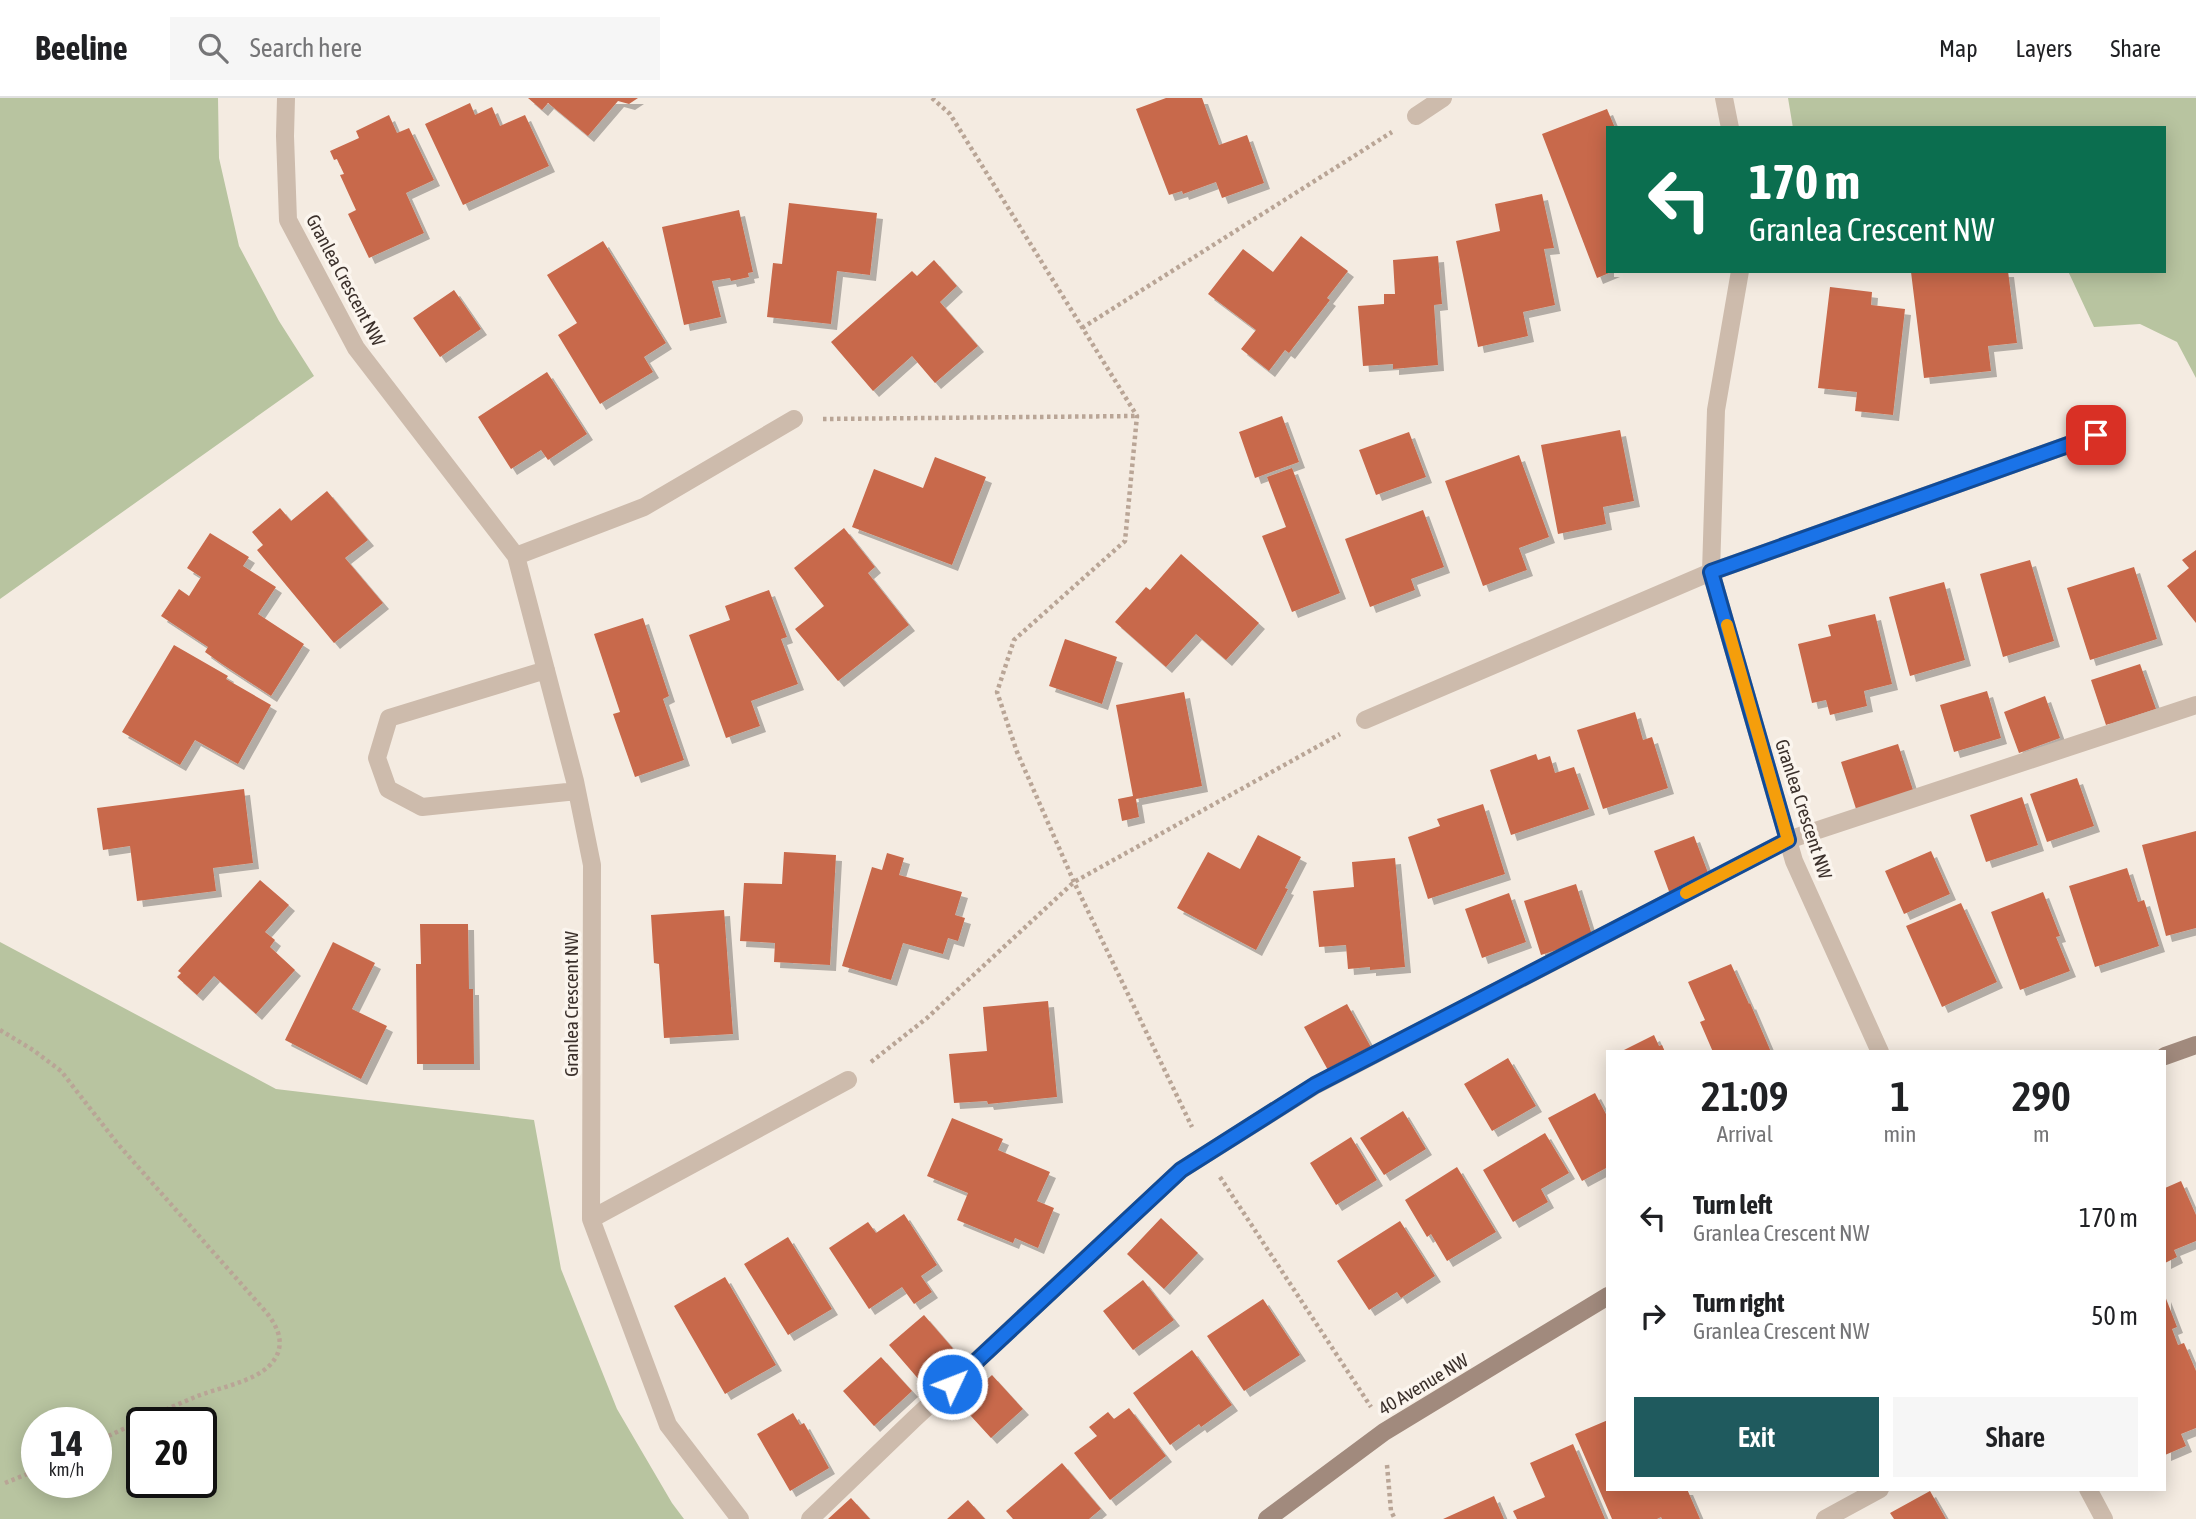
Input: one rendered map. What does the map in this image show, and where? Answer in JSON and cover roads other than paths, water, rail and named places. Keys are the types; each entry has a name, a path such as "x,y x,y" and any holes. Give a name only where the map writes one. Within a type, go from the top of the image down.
{"street":[{"name":"Granlea Crescent NW","path":"286,98 288,220 355,348 516,556 577,791 592,864 591,1219 668,1425 740,1519"},
{"path":"1416,116 1443,98"},
{"path":"1724,98 1730,126"},
{"name":"Granlea Crescent NW","path":"1740,273 1716,410 1711,572 1794,861 1879,1050"},
{"path":"516,556 644,507 794,419"},
{"path":"1365,720 1711,572 2096,435"},
{"path":"546,670 389,718 377,758 388,789 422,807 577,791"},
{"path":"810,1519 1181,1170 1315,1085 1788,840 2196,705"},
{"path":"2166,1056 2196,1045"},
{"path":"591,1219 848,1080"},
{"name":"40 Avenue NW","path":"1267,1519 1384,1432 1606,1297"},
{"path":"1825,1519 1876,1491"},
{"path":"2089,1491 2104,1519"}]}
